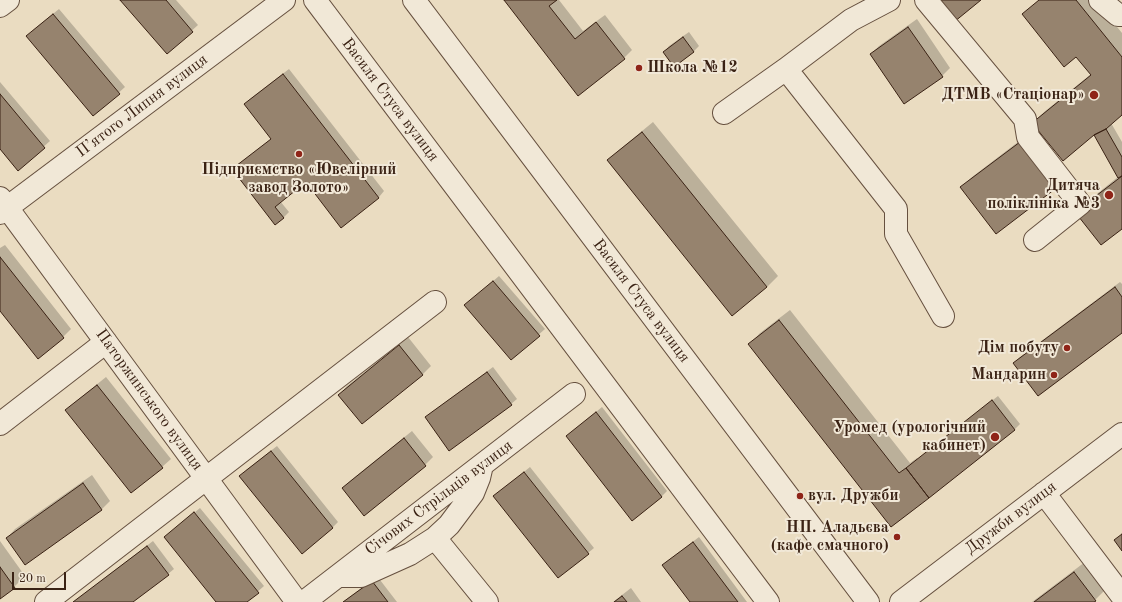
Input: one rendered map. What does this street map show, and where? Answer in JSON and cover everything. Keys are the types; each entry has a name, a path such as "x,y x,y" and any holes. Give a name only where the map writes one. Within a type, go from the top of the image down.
{"street":[{"path":"0,6 8,0"},
{"name":"П’ятого Липня вулиця","path":"2,206 284,0"},
{"name":"Василя Стуса вулиця","path":"315,0 768,602"},
{"name":"Василя Стуса вулиця","path":"414,0 868,602"},
{"path":"724,114 851,20 889,0"},
{"path":"926,0 1025,119 1028,136 1080,204 1035,240"},
{"path":"1100,0 1118,15 1122,15"},
{"path":"786,69 896,209 896,234 943,316"},
{"name":"Паторжинського вулиця","path":"2,206 106,342 297,602"},
{"path":"46,602 435,302"},
{"path":"0,424 106,342"},
{"name":"Січових Стрільців вулиця","path":"304,602 574,394"},
{"name":"Дружби вулиця","path":"901,602 1122,434"},
{"path":"338,576 361,576 410,554 435,538 449,525 473,493 482,465"},
{"path":"1044,493 1122,596"},
{"path":"435,538 487,602"}],"building":[{"path":"120,0 166,0 193,32 167,54"},
{"path":"504,0 557,0 549,6 575,39 596,22 625,59 578,96"},
{"path":"936,0 981,0 954,22"},
{"name":"ДТМВ «Стаціонар»","path":"1039,0 1076,0 1122,57 1122,115 1106,129 1094,135 1063,161 1032,123 1091,75 1076,57 1064,67 1022,14"},
{"path":"53,14 120,94 93,116 26,36"},
{"path":"908,27 943,77 904,104 870,54"},
{"path":"683,37 694,52 674,67 663,52"},
{"name":"Підприємство «Ювелірний завод Золото»","path":"283,74 379,198 341,228 306,182 275,207 284,218 275,225 232,169 271,139 244,104"},
{"path":"0,94 45,148 18,171 0,149"},
{"path":"1106,129 1122,157 1122,176 1118,178 1094,135"},
{"path":"642,132 767,287 732,316 607,160"},
{"path":"1020,142 1055,189 996,234 960,187"},
{"name":"Дитяча поліклініка №3","path":"1122,176 1122,229 1101,245 1075,212"},
{"path":"0,257 64,338 38,359 0,311"},
{"path":"493,281 540,336 511,360 464,305"},
{"name":"Дім побуту","path":"1115,287 1122,297 1122,333 1038,396 1013,363"},
{"path":"779,320 899,473 906,468 929,498 891,527 748,344"},
{"path":"399,345 423,375 362,424 338,395"},
{"path":"487,372 512,405 449,451 425,417"},
{"path":"97,385 163,468 131,493 65,410"},
{"path":"992,400 1015,430 929,498 906,468"},
{"path":"596,412 662,497 632,521 566,436"},
{"path":"404,438 426,466 364,516 342,488"},
{"path":"271,451 333,528 302,554 239,476"},
{"path":"524,472 589,554 558,578 493,496"},
{"path":"83,483 102,510 25,565 6,538"},
{"path":"194,512 259,593 247,602 216,602 164,537"},
{"path":"1122,534 1122,551 1114,540"},
{"path":"693,542 738,602 690,602 662,565"},
{"path":"147,546 169,575 133,602 73,602"},
{"path":"0,567 15,588 0,599"},
{"path":"1074,572 1096,601 1034,602"},
{"path":"372,581 388,602 343,602"},
{"path":"622,596 627,602 614,602"}],"place":[{"name":"Школа №12","path":"639,68"},
{"name":"ДТМВ «Стаціонар»","path":"1094,95"},
{"name":"Підприємство «Ювелірний завод Золото»","path":"299,154"},
{"name":"Дитяча поліклініка №3","path":"1109,195"},
{"name":"Дім побуту","path":"1067,348"},
{"name":"Мандарин","path":"1054,375"},
{"name":"Уромед (урологічний кабинет)","path":"995,437"},
{"name":"вул. Дружби","path":"800,496"},
{"name":"НП. Аладьєва (кафе смачного)","path":"897,537"}]}
